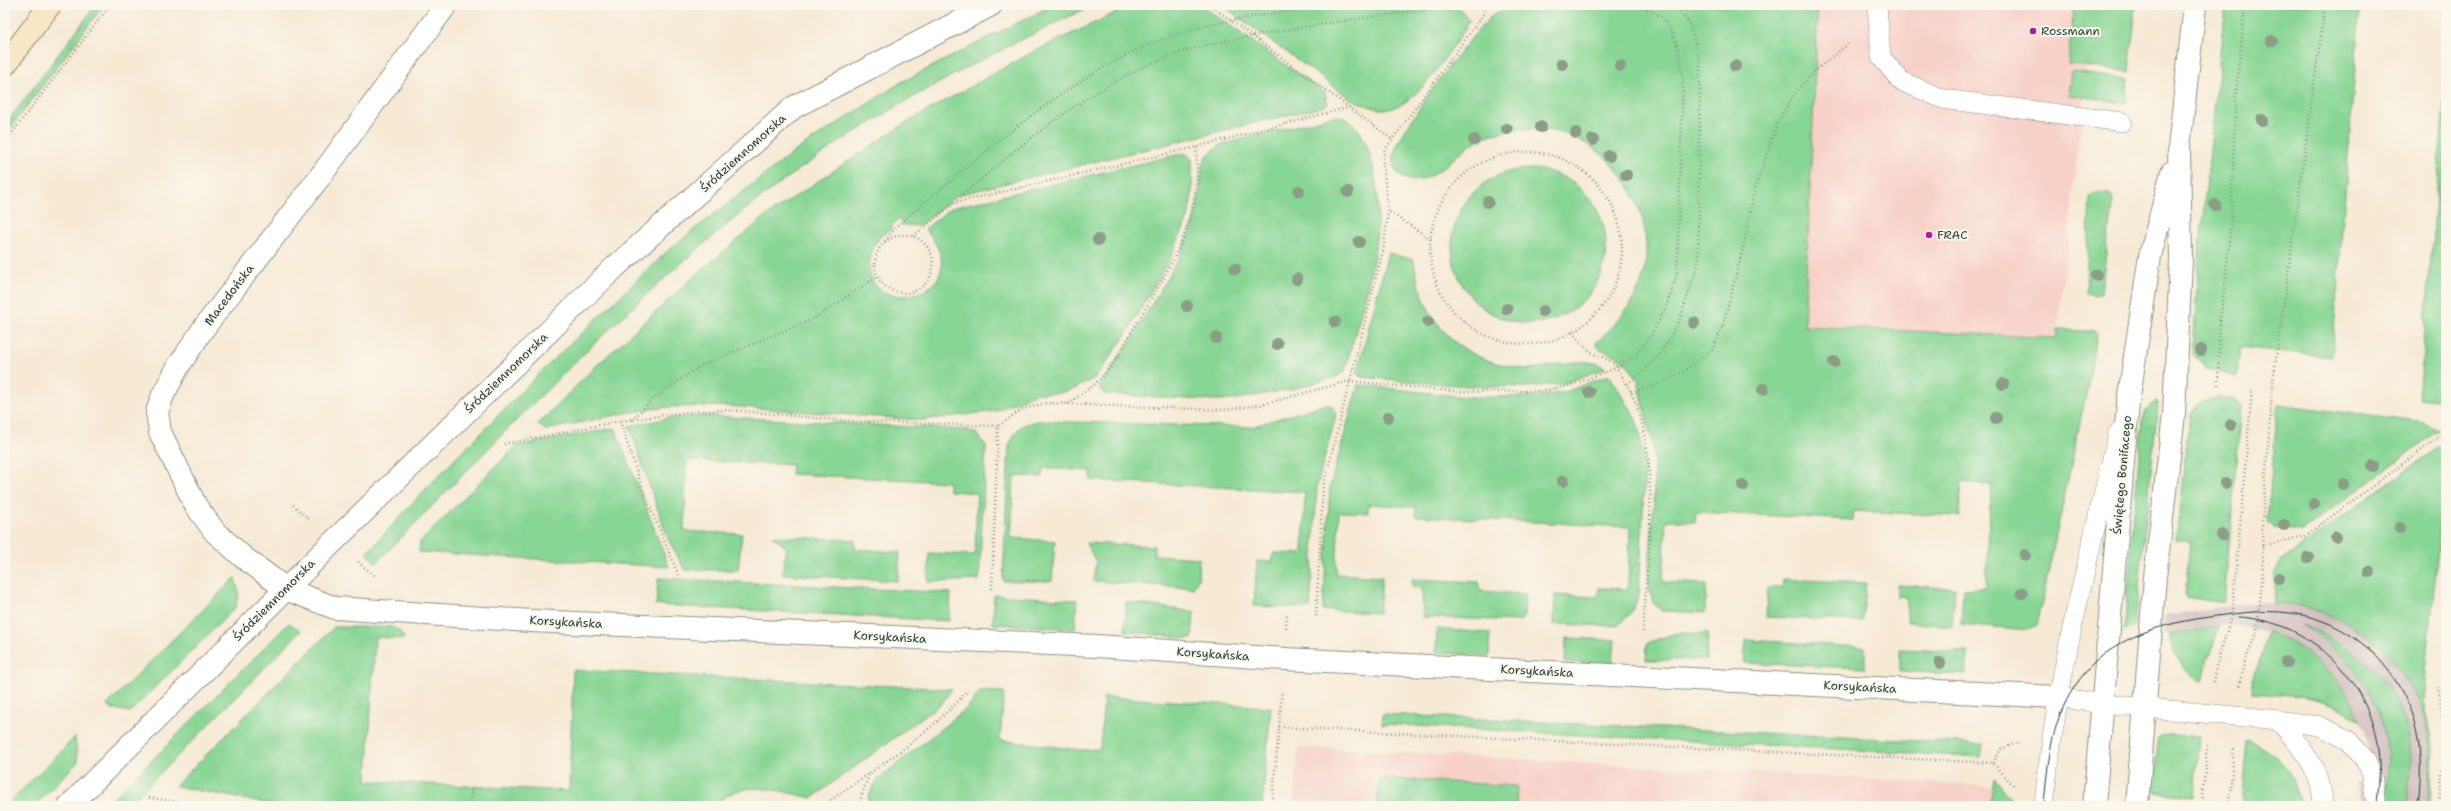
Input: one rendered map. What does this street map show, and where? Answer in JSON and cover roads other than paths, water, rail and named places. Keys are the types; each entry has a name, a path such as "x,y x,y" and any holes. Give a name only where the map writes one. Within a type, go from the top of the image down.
{"main road":[{"path":"5,65 50,5"}],"street":[{"name":"Macedońska","path":"286,588 243,557 215,532 196,506 160,432 157,412 163,394 178,367 203,329 325,170 446,5"},
{"name":"Śródziemnomorska","path":"69,806 286,588 614,268 794,107 991,5"},
{"name":"Świętego Bonifacego","path":"2137,806 2144,707 2176,386 2182,259 2179,148 2195,5"},
{"name":"Świętego Bonifacego","path":"2094,806 2132,375 2150,256 2179,148"},
{"name":"Korsykańska","path":"286,588 335,608 574,623 1089,646 1285,659 2058,697"}],"lane":[{"path":"1877,11 1881,57 1901,81 1943,99 2122,122"},
{"path":"2044,806 2050,749 2058,697 2085,573 2132,375"},
{"name":"Korsykańska","path":"2058,697 2102,704 2210,713 2320,726 2348,740 2366,760 2372,775 2376,806"},
{"path":"2278,720 2305,752 2315,770 2321,787 2323,806"}],"tram line":[{"path":"2044,806 2047,772 2057,724 2070,693 2092,665 2120,644 2151,630 2185,621 2246,612 2290,613 2314,618 2336,627 2357,640 2375,655 2391,673 2403,694 2412,716 2418,740 2420,765 2418,806"},
{"path":"2238,617 2264,621 2289,629 2312,642 2332,658 2349,678 2363,701 2373,725 2379,765 2377,806"}],"place":[{"name":"Rossmann","path":"2033,31"},
{"name":"FRAC","path":"1929,235"}]}
